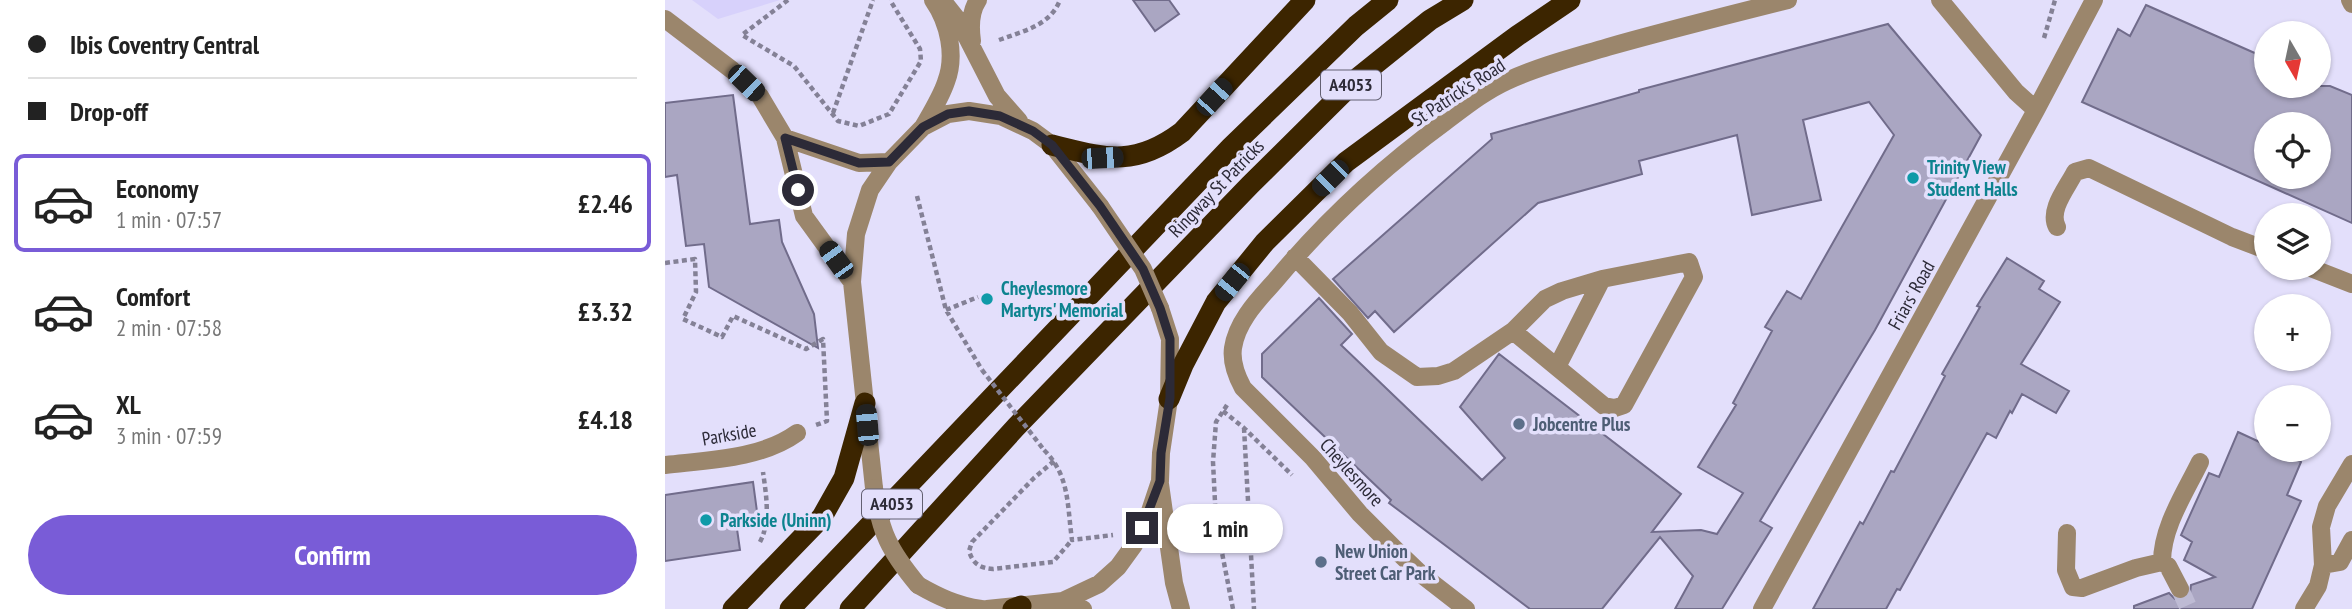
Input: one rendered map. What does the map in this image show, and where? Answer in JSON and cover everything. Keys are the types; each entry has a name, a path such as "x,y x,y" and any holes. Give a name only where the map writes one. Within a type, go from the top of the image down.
{"highway":[{"path":"1052,145 1102,158 1138,156 1162,147 1182,132 1305,0"},
{"name":"Ringway St Patricks","path":"790,609 1231,147 1356,26 1388,0"},
{"name":"Ringway St Patricks","path":"850,609 1016,427 1250,185 1359,77 1430,20 1464,0"},
{"path":"1170,398 1216,302 1265,242 1346,162 1570,0"},
{"path":"733,609 822,517 844,478 865,403"}],"street":[{"path":"933,0 948,36 950,66 946,82 923,127 889,162 870,190 856,234 852,282 874,488 885,540 900,564 918,584 960,606 981,609"},
{"path":"942,0 958,20 1004,107 1052,145 1100,206 1143,269 1160,308 1170,339 1170,398 1161,453 1160,481 1174,583 1181,609"},
{"name":"St Patrick's Road","path":"1233,347 1240,326 1251,309 1295,257 1400,155 1471,103 1507,81 1565,60 1788,0"},
{"path":"1940,0 2016,92 2036,110"},
{"name":"Friars' Road","path":"1762,609 2094,0"},
{"path":"972,45 971,20 976,4"},
{"path":"665,19 732,69 760,96 785,138 804,216 852,282"},
{"path":"923,127 948,114 969,111 1000,116 1033,131"},
{"path":"785,138 859,163 889,162"},
{"path":"2057,227 2054,223 2054,212 2075,172 2089,168 2254,245"},
{"path":"1295,257 1350,313 1381,352 1417,377 1438,376 1454,371 1513,331 1545,299 1602,279 1689,262 1693,268 1694,277 1624,405 1615,408 1604,405 1513,331"},
{"path":"2331,276 2352,284"},
{"path":"1557,367 1602,279"},
{"name":"Cheylesmore","path":"1233,347 1236,375 1243,388 1313,458 1335,486 1422,576 1466,609"},
{"name":"Parkside","path":"665,465 759,451 784,442 797,433"},
{"path":"2162,562 2162,550 2170,525 2200,462"},
{"path":"2304,609 2318,586 2323,565 2321,527 2327,506 2352,464"},
{"path":"987,609 1017,608 1063,601 1099,584 1118,567 1134,545 1160,481"},
{"path":"2067,533 2066,570 2069,582 2077,588 2162,562 2168,566 2179,589"},
{"path":"2323,565 2340,562 2352,540"},
{"path":"1063,601 1083,609"}],"path":[{"path":"787,0 742,36 794,66 838,121 859,126 889,114 921,61 921,49 890,0"},
{"path":"833,114 873,0"},
{"path":"999,40 1039,26 1056,10 1059,0"},
{"path":"2041,48 2055,0"},
{"path":"917,196 946,310 982,370 1054,461 1065,482 1070,527"},
{"path":"665,263 695,259 696,292 683,319 722,337 733,316 806,349 823,339 827,421 797,433"},
{"path":"946,310 978,297"},
{"path":"1233,609 1216,522 1213,462 1216,422 1223,411 1301,483"},
{"path":"1244,428 1254,609"},
{"path":"759,451 767,498 765,534 759,546"},
{"path":"1054,461 972,542 969,551 976,565 993,569 1053,562 1072,540"}],"shaded area":[{"path":"692,0 780,0 718,19"}],"building":[{"path":"1133,0 1169,0 1179,14 1155,31"},
{"path":"2146,5 2254,53 2254,98 2331,98 2331,86 2352,95 2352,223 2331,214 2331,203 2307,203 2276,189 2331,189 2331,112 2254,112 2254,179 2082,102 2118,29 2130,36"},
{"path":"1888,24 1981,135 1875,330 1760,521 1772,528 1722,609 1675,609 1693,576 1660,537 1602,609 1530,609 1389,503 1391,500 1262,377 1262,354 1319,298 1352,334 1341,345 1482,480 1505,458 1460,407 1499,354 1681,494 1652,532 1701,530 1717,534 1743,493 1698,467 1736,405 1733,403 1772,331 1765,327 1787,291 1801,299 1894,135 1869,102 1803,120 1821,200 1752,215 1737,135 1639,161 1642,174 1538,203 1394,332 1375,311 1368,318 1333,279 1492,139 1491,134 1639,90"},
{"path":"733,95 750,224 779,220 782,242 814,314 818,348 709,287 704,244 686,246 677,175 665,177 665,103"},
{"path":"2007,258 2044,281 2039,289 2060,302 2021,364 2069,391 2056,413 2022,394 1996,438 1987,433 1900,590 1897,589 1886,609 1813,609 1860,522 1863,524 1891,471 1894,472 1945,376 1942,374 1980,307 1977,306"},
{"path":"2238,432 2254,439 2254,462 2301,462 2287,495 2301,501 2252,609 2134,609 2134,606 2169,593 2175,599 2185,599 2190,594 2191,585 2215,577 2184,560 2192,542 2181,535 2209,473 2219,477"},
{"name":"Parkside (Uninn)","path":"753,482 758,519 736,522 740,550 665,561 665,495"}],"tunnel":[{"path":"2180,589 2189,609"}],"place":[{"name":"Trinity View Student Halls","path":"1913,178"},
{"name":"Cheylesmore Martyrs' Memorial","path":"987,299"},
{"name":"Jobcentre Plus","path":"1519,424"},
{"name":"Parkside (Uninn)","path":"706,520"},
{"name":"New Union Street Car Park","path":"1321,562"}],"route":[{"path":"798,190 785,138 859,163 889,162 923,127 948,114 969,111 1000,116 1033,131 1052,145 1100,206 1143,269 1170,339 1170,398 1161,453 1160,481 1142,528"}]}
